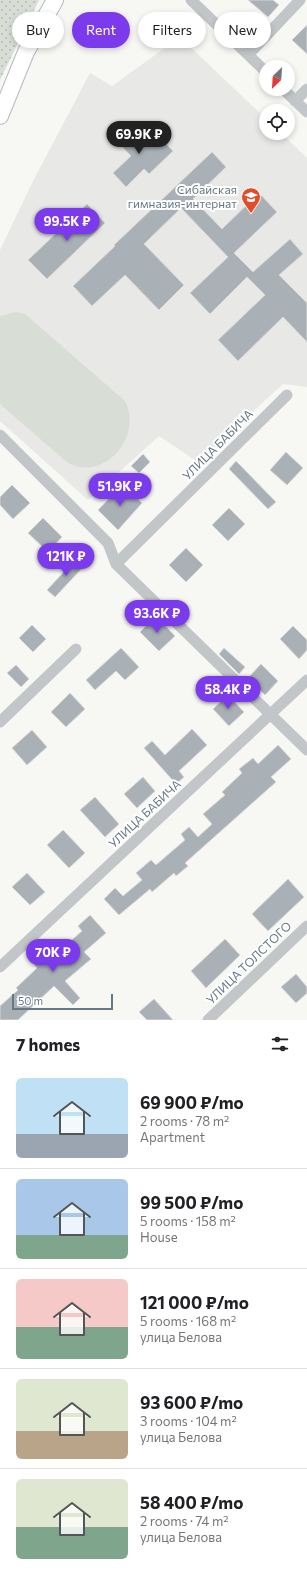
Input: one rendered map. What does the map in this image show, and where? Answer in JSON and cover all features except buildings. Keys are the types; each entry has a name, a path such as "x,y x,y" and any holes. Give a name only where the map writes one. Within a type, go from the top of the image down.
{"main road":[{"path":"0,116 26,52 55,0"}],"street":[{"path":"191,0 259,65"},
{"path":"249,54 300,0"},
{"path":"296,101 307,89"},
{"path":"291,96 307,112"},
{"name":"УЛИЦА БАБИЧА","path":"116,564 287,395"},
{"path":"0,435 108,543 116,564 307,750"},
{"path":"0,722 76,649"},
{"name":"УЛИЦА БАБИЧА","path":"0,967 307,680"},
{"name":"УЛИЦА ТОЛСТОГО","path":"208,1020 307,926"}],"shaded area":[{"path":"0,0 39,0 33,12 12,12 12,48 16,48 0,80"},
{"path":"165,48 192,48 259,112 259,140 288,140 307,158 307,387 283,384 198,462 159,436 88,500 0,421 0,250 33,181 90,73 112,86"},
{"path":"16,312 25,314 125,401 129,414 129,428 125,441 117,452 107,461 95,466 82,467 68,463 0,404 0,316"}],"place":[{"name":"Сибайская гимназия-интернат","path":"251,214"}]}
